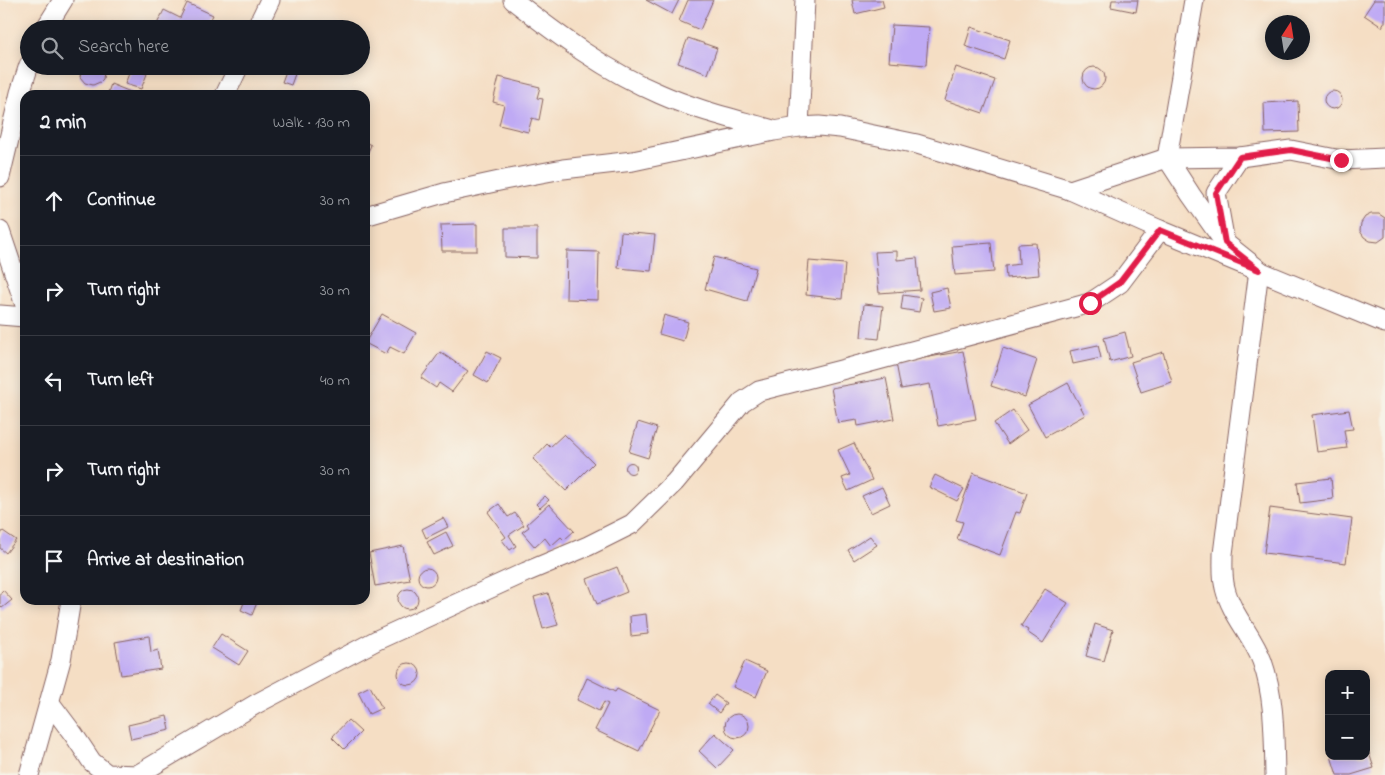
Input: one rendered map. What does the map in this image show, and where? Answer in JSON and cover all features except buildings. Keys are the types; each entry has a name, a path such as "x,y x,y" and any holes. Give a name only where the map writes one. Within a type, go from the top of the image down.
{"street":[{"path":"51,20 63,0"},
{"path":"260,20 270,0"},
{"path":"513,0 594,60 631,80 693,107 774,131"},
{"path":"799,127 805,0"},
{"path":"1194,0 1167,158 1225,243 1259,270"},
{"path":"22,90 26,75"},
{"path":"227,90 235,75"},
{"path":"0,177 20,95"},
{"path":"370,215 444,193 504,180 632,161 799,127 840,128 917,144 1070,190 1160,230 1385,323"},
{"path":"1070,190 1167,158 1240,157 1291,150 1341,160 1385,158"},
{"path":"1225,243 1216,193 1240,157"},
{"path":"50,703 92,762 107,774 139,775 256,704 377,640 588,546 632,524 676,482 742,402 759,391 1090,303 1120,282 1160,230"},
{"path":"0,231 20,290"},
{"path":"1259,270 1228,515 1223,571 1226,590 1261,658 1266,674 1273,723 1275,775"},
{"path":"0,315 20,317"},
{"path":"29,775 61,660 70,605"}],"route":[{"path":"1090,303 1120,282 1160,230 1259,270 1225,243 1216,193 1240,157 1291,150 1341,160"}]}
